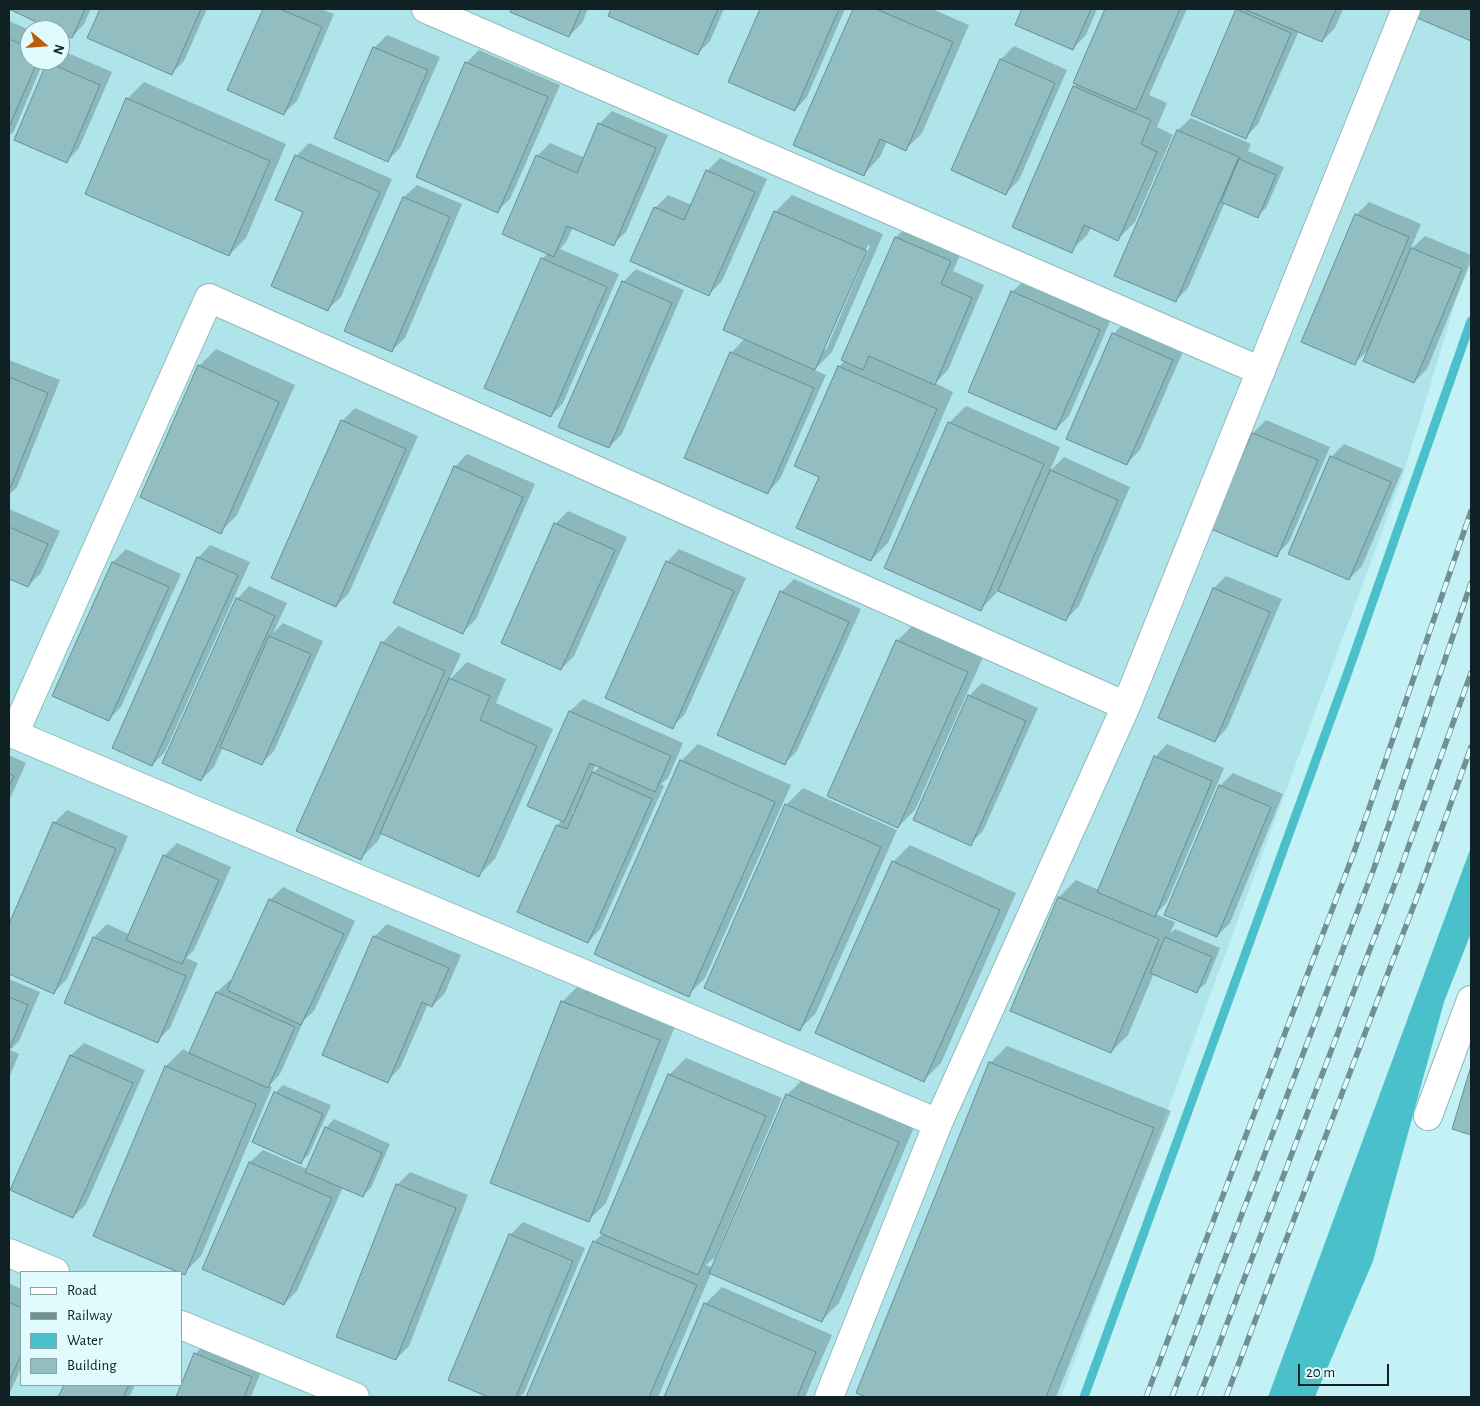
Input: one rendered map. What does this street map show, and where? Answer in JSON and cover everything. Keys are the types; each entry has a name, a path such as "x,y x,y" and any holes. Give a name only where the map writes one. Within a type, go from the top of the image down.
{"street":[{"path":"426,9 1261,371"},
{"path":"829,1397 938,1123 1126,706 1406,9"},
{"path":"938,1123 11,733 209,298 1126,706"},
{"path":"1428,1116 1471,1000"},
{"path":"9,1253 53,1271"},
{"path":"182,1325 355,1397"}],"shaded area":[{"path":"9,9 1471,9 1471,252 1402,478 1061,1397 9,1397"}],"water":[{"path":"1471,847 1471,933 1444,1002 1373,1261 1315,1397 1268,1397"}],"building":[{"path":"9,9 85,9 72,38 70,37 70,20 32,20"},
{"path":"100,9 201,9 172,75 87,38"},
{"path":"263,9 280,9 322,27 284,115 227,90"},
{"path":"511,9 581,9 569,37 510,12"},
{"path":"611,9 718,9 698,55 608,16"},
{"path":"760,9 839,9 795,111 728,82"},
{"path":"853,9 876,9 953,42 906,151 880,139 864,176 793,145"},
{"path":"1022,9 1091,9 1073,50 1015,25"},
{"path":"1105,9 1180,9 1136,110 1073,83"},
{"path":"1236,9 1291,33 1246,139 1191,115"},
{"path":"1244,9 1336,9 1322,42"},
{"path":"1418,9 1471,9 1471,41 1415,17"},
{"path":"9,39 20,44 20,70 34,70 9,127"},
{"path":"373,47 428,70 388,162 334,138"},
{"path":"1000,59 1055,83 1006,195 951,170"},
{"path":"465,62 548,97 498,213 416,177"},
{"path":"44,70 65,70 100,85 67,163 14,140"},
{"path":"1073,86 1151,120 1141,144 1157,152 1118,241 1084,225 1072,253 1012,227"},
{"path":"126,98 270,161 229,256 85,194"},
{"path":"598,123 656,148 614,246 567,226 554,257 502,234 536,155 577,173"},
{"path":"1177,130 1239,157 1176,302 1114,276"},
{"path":"295,155 380,192 328,311 271,286 303,212 275,200"},
{"path":"1239,159 1276,175 1258,218 1221,202"},
{"path":"706,170 755,192 709,296 630,261 654,207 684,220"},
{"path":"403,197 450,217 392,352 344,331"},
{"path":"774,211 867,251 815,370 723,330"},
{"path":"1355,214 1409,237 1355,365 1301,342"},
{"path":"895,237 951,261 941,284 972,298 935,385 869,356 863,370 841,360"},
{"path":"1411,248 1462,269 1414,383 1363,361"},
{"path":"541,258 607,287 551,417 484,388"},
{"path":"622,281 672,303 609,448 558,427"},
{"path":"1011,291 1100,330 1056,430 968,392"},
{"path":"1112,333 1173,360 1127,465 1066,439"},
{"path":"730,352 814,388 768,494 684,458"},
{"path":"198,365 279,402 221,534 140,497"},
{"path":"838,366 937,409 871,561 796,528 819,477 794,466"},
{"path":"9,377 48,393 9,491"},
{"path":"341,420 406,449 336,607 271,578"},
{"path":"948,422 1044,464 981,611 884,568"},
{"path":"1252,433 1318,460 1277,557 1211,529"},
{"path":"1330,456 1391,482 1349,580 1288,554"},
{"path":"454,466 523,497 463,634 393,603"},
{"path":"1050,470 1118,500 1066,621 998,591"},
{"path":"554,523 615,550 561,670 501,643"},
{"path":"9,527 48,544 28,587 9,579"},
{"path":"197,557 238,575 152,766 112,748"},
{"path":"666,561 734,591 673,729 605,698"},
{"path":"112,562 169,587 109,721 52,696"},
{"path":"1213,588 1270,612 1215,742 1158,718"},
{"path":"780,591 849,622 785,765 717,735"},
{"path":"236,598 275,616 201,781 162,763"},
{"path":"269,636 311,654 262,765 220,747"},
{"path":"896,640 968,672 898,828 827,796"},
{"path":"381,642 445,671 361,860 296,831"},
{"path":"449,678 490,696 480,720 537,746 479,877 380,833"},
{"path":"968,695 1026,721 971,846 913,820"},
{"path":"569,711 671,756 655,792 590,763 564,822 527,806"},
{"path":"1154,756 1212,781 1155,917 1097,892"},
{"path":"680,760 775,802 689,997 594,954"},
{"path":"592,772 652,799 588,943 517,912 556,825 567,829"},
{"path":"9,773 14,776 9,787"},
{"path":"1219,785 1271,807 1217,937 1164,915"},
{"path":"785,804 881,847 800,1031 704,988"},
{"path":"53,822 116,849 54,994 9,974 9,924"},
{"path":"163,855 219,880 182,964 126,940"},
{"path":"892,861 1000,910 924,1082 815,1033"},
{"path":"1058,897 1159,939 1111,1053 1010,1011"},
{"path":"269,899 344,934 301,1025 227,990"},
{"path":"373,936 449,968 432,1007 422,1002 388,1083 322,1055"},
{"path":"93,937 186,976 158,1043 64,1003"},
{"path":"1165,937 1212,957 1197,993 1150,973"},
{"path":"216,992 295,1027 268,1088 189,1053"},
{"path":"9,997 28,1005 9,1050"},
{"path":"561,1001 660,1040 589,1222 490,1183"},
{"path":"70,1055 133,1083 73,1218 10,1190"},
{"path":"989,1062 1154,1128 1046,1397 866,1397 856,1393"},
{"path":"165,1066 256,1104 185,1275 182,1274 182,1271 176,1271 93,1236"},
{"path":"1471,1066 1471,1135 1452,1129"},
{"path":"668,1074 766,1116 698,1275 600,1233"},
{"path":"274,1092 323,1114 301,1164 252,1142"},
{"path":"786,1094 899,1142 822,1322 709,1273"},
{"path":"325,1127 382,1153 363,1197 305,1172"},
{"path":"249,1162 332,1198 284,1305 202,1269"},
{"path":"396,1184 456,1208 396,1360 336,1337"},
{"path":"509,1234 573,1261 516,1397 488,1397 448,1380"},
{"path":"593,1241 697,1285 649,1397 526,1397"},
{"path":"9,1302 20,1308 20,1357 9,1382"},
{"path":"704,1303 816,1352 797,1397 664,1397"},
{"path":"194,1353 252,1377 244,1397 176,1397"},
{"path":"64,1386 128,1386 123,1397 58,1397"}],"waterway":[{"path":"1084,1397 1349,669 1471,321"}],"railway":[{"path":"1146,1397 1353,855 1471,511"},
{"path":"1172,1397 1374,868 1471,583"},
{"path":"1199,1397 1399,873 1471,673"},
{"path":"1226,1397 1422,884 1471,747"}]}
